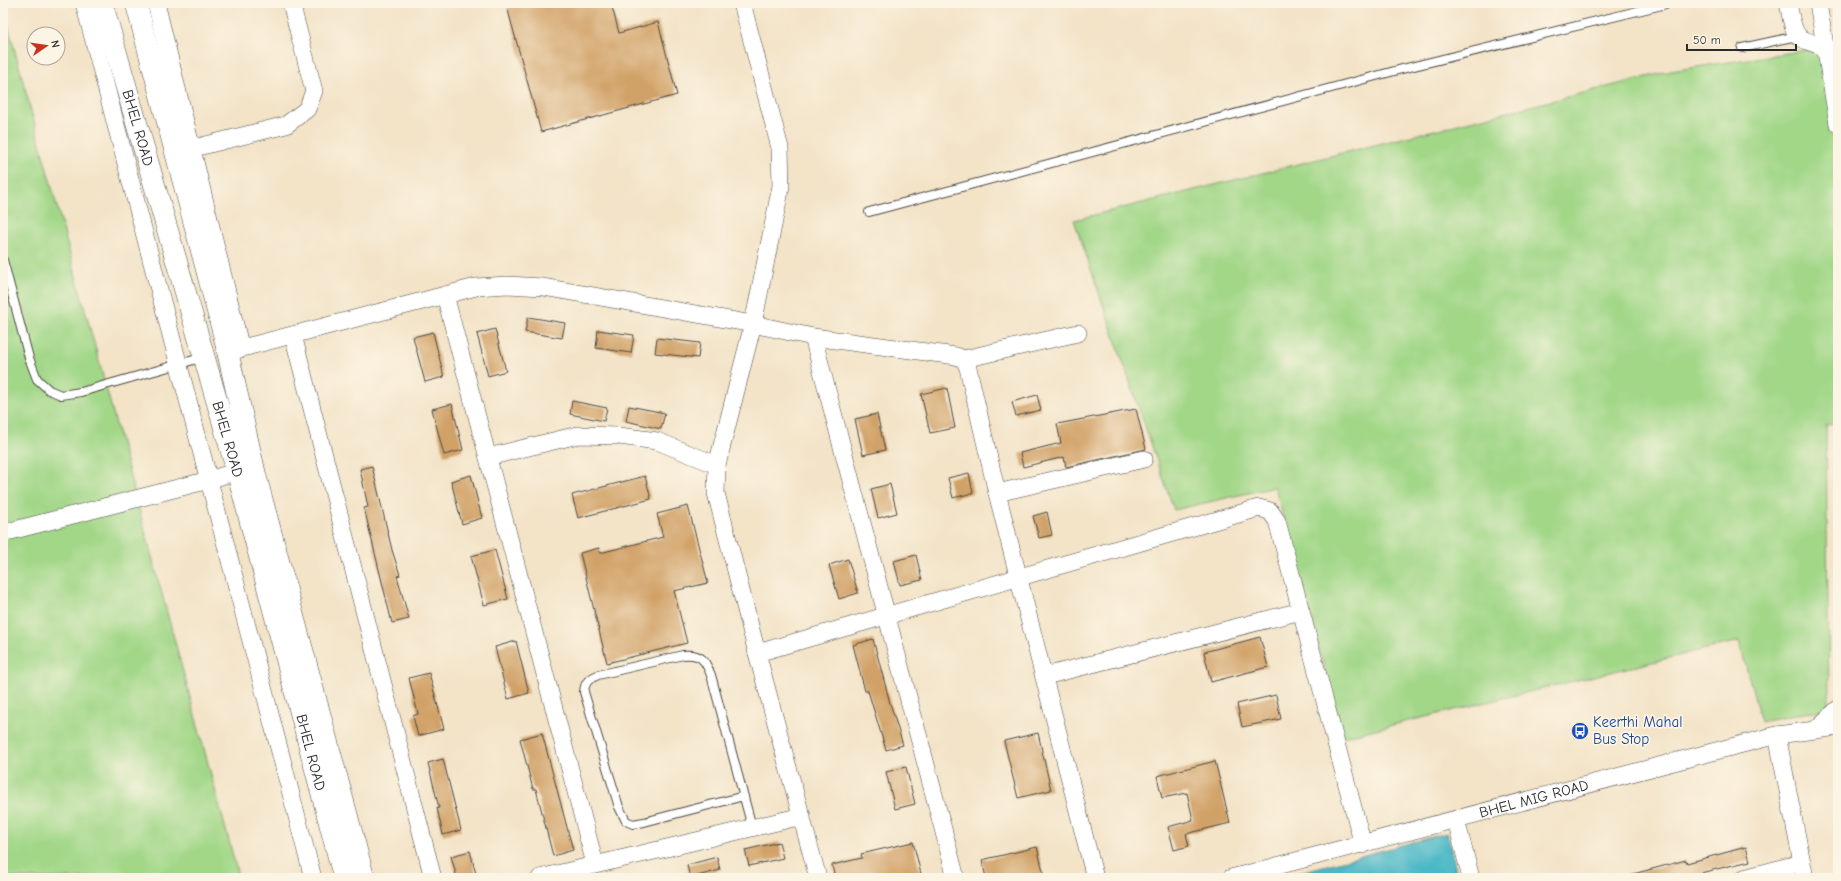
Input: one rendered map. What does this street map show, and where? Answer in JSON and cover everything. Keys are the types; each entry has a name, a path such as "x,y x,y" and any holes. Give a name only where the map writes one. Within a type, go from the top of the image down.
{"street":[{"path":"84,3 312,878"},
{"name":"BHEL ROAD","path":"102,3 237,471 344,878"},
{"name":"BHEL ROAD","path":"136,3 184,151 234,351 256,477 364,878"},
{"path":"156,3 184,151 286,124 307,109 314,91 291,3"},
{"path":"742,3 780,148 781,186 753,324 717,465 716,493 756,653 818,878"},
{"path":"1788,3 1793,26 1797,36 1805,41 1825,47"},
{"path":"1818,3 1838,124"},
{"path":"234,351 476,287 507,285 543,287 753,324 812,337 956,356 964,359 1078,333"},
{"path":"445,295 595,864"},
{"path":"293,335 433,878"},
{"path":"812,337 885,616 956,878"},
{"path":"964,359 968,368 997,493 1045,676 1095,878"},
{"path":"488,457 578,435 619,436 656,441 717,465"},
{"path":"997,493 1144,459"},
{"path":"3,533 209,480 237,471"},
{"path":"756,653 1259,508 1270,511 1277,521 1363,845"},
{"path":"1045,676 1301,611"},
{"path":"1816,730 1838,709"},
{"name":"BHEL MIG ROAD","path":"1231,878 1363,845 1777,735 1838,727"},
{"path":"1744,878 1803,870 1777,735"},
{"path":"540,878 802,816"},
{"path":"1456,820 1471,878"}],"lane":[{"path":"869,212 1402,69 1670,3"},
{"path":"1742,48 1797,36"},
{"path":"3,260 28,358 37,379 49,390 61,395 81,392 205,357"},
{"path":"744,796 644,822 634,824 626,822 619,807 584,692 585,684 590,678 598,675 683,655 694,654 702,658 707,664 711,676 744,796 752,828"}],"green space":[{"path":"3,7 239,878 3,878"},
{"path":"1838,45 1838,424 1826,425 1829,708 1761,722 1739,641 1343,737 1275,487 1174,510 1074,220 1671,71"}],"water":[{"path":"1447,833 1458,878 1278,878"}],"building":[{"path":"506,3 611,3 619,33 658,22 677,95 541,132"},
{"path":"528,317 565,323 562,338 525,332"},
{"path":"495,329 506,371 488,376 477,334"},
{"path":"598,330 634,335 631,353 596,348"},
{"path":"433,332 444,377 425,382 413,337"},
{"path":"657,338 700,343 698,358 655,353"},
{"path":"947,388 955,428 930,433 921,394"},
{"path":"1037,395 1041,410 1016,416 1012,402"},
{"path":"572,401 607,408 604,421 570,414"},
{"path":"452,404 463,450 444,455 432,409"},
{"path":"629,406 665,413 661,429 626,421"},
{"path":"1136,409 1146,449 1066,467 1064,457 1023,467 1020,453 1061,443 1057,424"},
{"path":"877,414 885,450 863,455 855,419"},
{"path":"372,466 392,550 400,575 397,576 409,619 392,623 364,508 368,507 360,469"},
{"path":"969,473 973,493 953,498 948,478"},
{"path":"471,475 482,518 462,524 451,481"},
{"path":"645,476 651,499 578,518 572,495"},
{"path":"890,484 897,513 878,518 871,489"},
{"path":"688,506 708,583 674,591 687,643 607,663 580,553 599,548 600,553 663,537 657,514"},
{"path":"1047,512 1052,535 1039,538 1033,516"},
{"path":"495,550 508,599 484,605 471,556"},
{"path":"916,555 922,580 900,585 894,561"},
{"path":"848,559 858,593 839,599 829,565"},
{"path":"1260,637 1268,667 1211,682 1204,652"},
{"path":"873,639 903,745 886,750 868,691 865,691 853,645"},
{"path":"516,641 529,693 508,699 495,647"},
{"path":"429,673 444,729 418,736 413,716 418,714 409,678"},
{"path":"1276,695 1281,719 1242,727 1237,704"},
{"path":"542,733 573,850 553,856 536,789 533,789 520,739"},
{"path":"1038,733 1051,790 1018,798 1004,741"},
{"path":"443,759 461,830 443,835 437,808 439,808 428,763"},
{"path":"1215,761 1230,823 1186,834 1189,846 1174,850 1168,827 1193,820 1187,793 1162,798 1157,776"},
{"path":"906,767 915,804 895,809 886,772"},
{"path":"779,842 783,858 749,866 745,850"},
{"path":"913,842 922,878 835,878 832,865 862,858 861,854"},
{"path":"1037,847 1044,875 1031,878 986,878 982,860"},
{"path":"1746,847 1750,861 1680,878 1634,878 1633,874 1686,860 1687,863"},
{"path":"470,851 477,878 457,878 451,856"},
{"path":"717,857 720,870 690,878 687,865"}],"place":[{"name":"Keerthi Mahal Bus Stop","path":"1580,731"}]}
